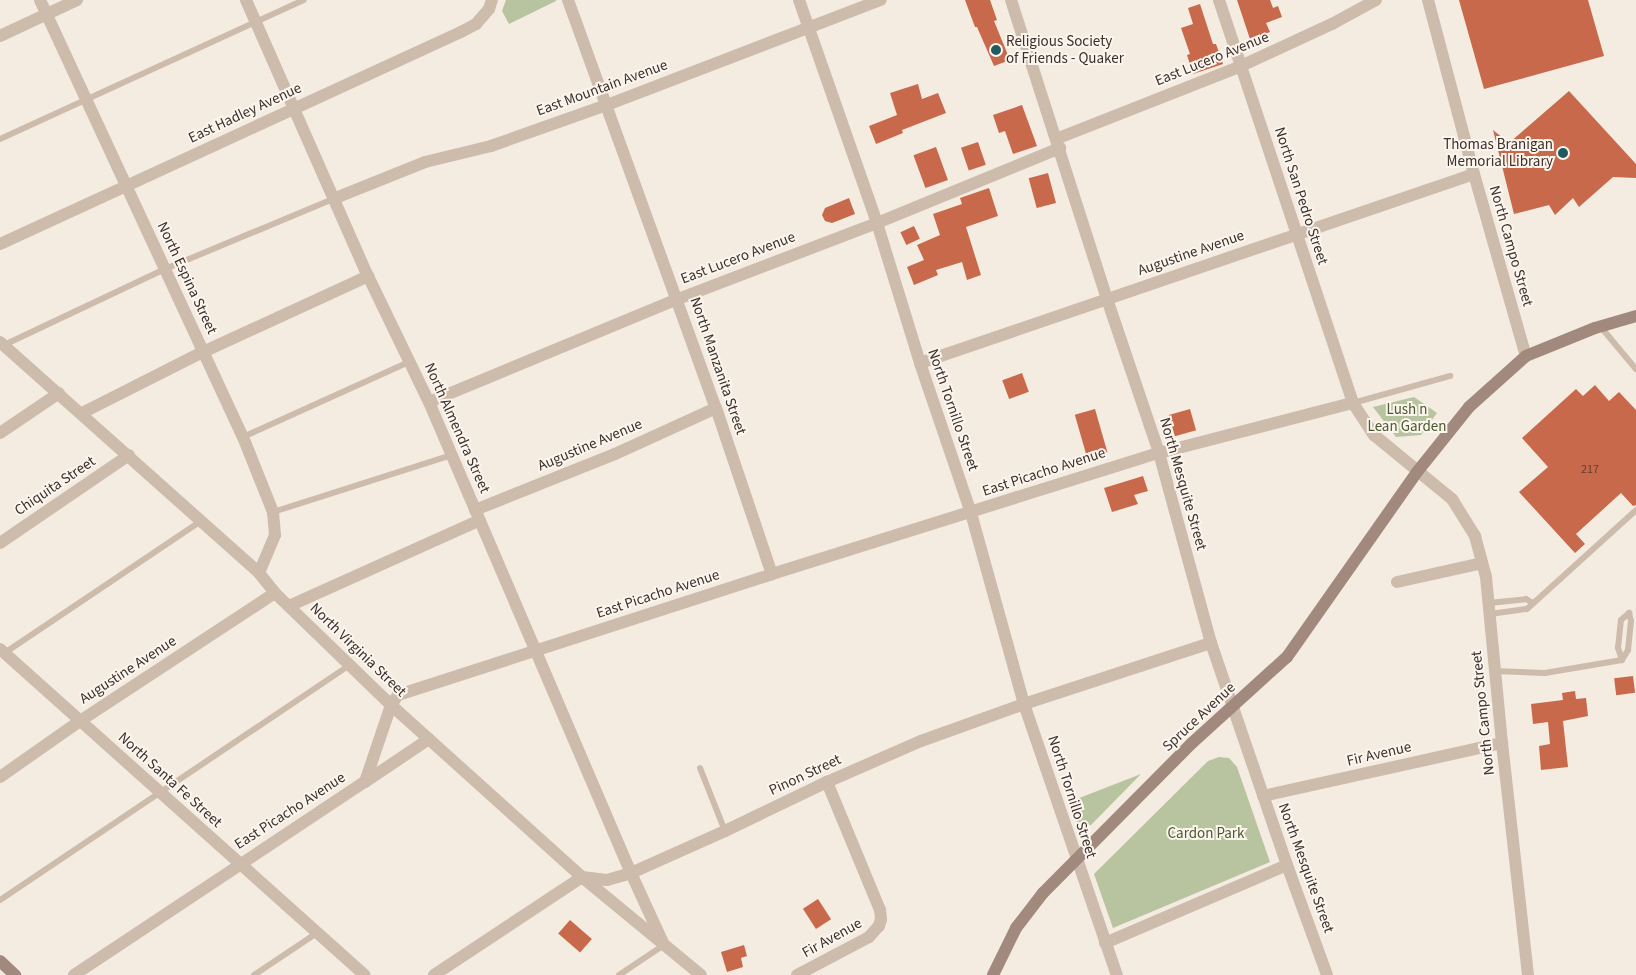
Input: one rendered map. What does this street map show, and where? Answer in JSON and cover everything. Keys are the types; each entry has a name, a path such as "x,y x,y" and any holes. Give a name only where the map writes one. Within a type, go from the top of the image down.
{"main road":[{"path":"1417,472 1469,407 1526,356 1600,326 1636,316"},
{"name":"Spruce Avenue","path":"992,975 1016,928 1043,893 1192,743 1287,657 1417,472"},
{"path":"0,961 16,975"}],"street":[{"name":"North Espina Street","path":"40,0 243,437 273,512 275,535 259,574"},
{"path":"0,36 77,0"},
{"name":"North Almendra Street","path":"246,0 368,276 429,402 631,873 664,945"},
{"name":"East Hadley Avenue","path":"0,244 476,24 489,9 492,0"},
{"name":"North Manzanita Street","path":"568,0 678,299 772,574"},
{"name":"North Tornillo Street","path":"799,0 877,223 920,363 971,513 1024,704 1076,861 1117,975"},
{"name":"East Mountain Avenue","path":"333,199 425,162 491,146 606,105 881,0"},
{"name":"North Mesquite Street","path":"1011,0 1106,299 1160,453 1211,643 1327,975"},
{"name":"North San Pedro Street","path":"1219,0 1353,403"},
{"name":"East Lucero Avenue","path":"429,402 678,299 877,223 1306,37 1376,0"},
{"name":"North Campo Street","path":"1428,0 1474,174 1526,356"},
{"name":"Augustine Avenue","path":"920,363 1474,174"},
{"path":"82,413 203,352 368,276"},
{"name":"North Virginia Street","path":"2,343 129,455 259,574 275,593 391,705 582,877 700,975"},
{"path":"0,433 59,393"},
{"path":"1353,403 1374,436 1417,472"},
{"name":"East Picacho Avenue","path":"74,975 365,782 391,705 398,695 772,574 1160,453 1353,403"},
{"name":"Augustine Avenue","path":"289,606 478,515 716,408"},
{"name":"Chiquita Street","path":"0,544 129,455"},
{"name":"North Campo Street","path":"1417,472 1452,499 1475,536 1482,563 1489,609 1528,975"},
{"path":"1397,582 1482,563"},
{"name":"Augustine Avenue","path":"0,777 80,721 275,593"},
{"name":"Pinon Street","path":"582,877 607,880 631,873 827,782 921,741 1024,704 1211,643"},
{"name":"North Santa Fe Street","path":"2,653 364,975"},
{"path":"365,782 429,739"},
{"name":"Fir Avenue","path":"1263,796 1502,743"},
{"name":"Fir Avenue","path":"797,975 870,937 879,926 880,910 827,782"},
{"path":"1105,943 1287,865"},
{"path":"434,975 582,877"}],"lane":[{"path":"0,139 304,0"},
{"path":"2,343 165,269 333,199"},
{"path":"1600,326 1636,369"},
{"path":"243,437 409,362"},
{"name":"East Picacho Avenue","path":"1353,403 1450,376"},
{"path":"273,512 452,455"},
{"path":"1489,609 1527,609 1636,510"},
{"path":"2,653 201,521"},
{"path":"1489,609 1526,599 1533,603"},
{"path":"1495,671 1545,673 1622,660 1628,650 1631,622 1629,613 1621,620 1618,648 1622,660"},
{"path":"0,900 350,665"},
{"path":"700,768 725,831"},
{"path":"254,975 317,933"},
{"path":"619,975 664,945"}],"green space":[{"path":"506,0 556,1 509,24 502,11"},
{"name":"Lush n Lean Garden","path":"1414,397 1437,413 1421,435 1396,437 1373,407"},
{"name":"Cardon Park","path":"1219,757 1229,758 1237,767 1270,862 1113,928 1094,874 1208,761"},
{"path":"1141,774 1091,825 1079,825 1074,819 1069,802"}],"building":[{"path":"965,0 990,0 997,20 994,21 1010,60 994,66 977,27 975,27"},
{"path":"1237,0 1270,0 1273,8 1278,6 1282,17 1266,23 1270,32 1250,39"},
{"path":"1459,0 1588,0 1604,56 1484,89"},
{"path":"1200,4 1213,44 1216,44 1223,64 1193,74 1187,55 1190,54 1181,28 1193,24 1188,8"},
{"path":"918,84 922,99 938,93 946,113 902,130 903,133 876,144 869,126 897,115 890,93"},
{"name":"Thomas Branigan Memorial Library","path":"1569,91 1636,164 1636,178 1613,177 1579,207 1573,198 1555,215 1549,205 1514,214 1493,130 1509,143"},
{"path":"1022,105 1037,146 1013,154 1005,131 999,133 993,115"},
{"path":"978,142 986,165 969,171 961,148"},
{"path":"936,147 948,180 925,188 913,155"},
{"path":"1048,173 1056,203 1037,208 1029,178"},
{"path":"989,188 998,216 966,227 981,275 967,280 962,262 936,270 938,275 914,285 907,267 924,260 917,245 940,235 933,214 962,204 960,198"},
{"path":"849,198 855,214 832,223 825,221 822,215 825,208"},
{"path":"914,226 920,239 906,245 900,232"},
{"path":"1022,373 1029,392 1009,399 1002,380"},
{"path":"1595,385 1609,401 1619,392 1636,410 1636,505 1633,506 1621,493 1576,534 1585,544 1575,553 1519,492 1548,467 1522,438 1576,389 1583,396"},
{"path":"1095,409 1107,452 1087,458 1075,415"},
{"path":"1190,409 1196,430 1175,436 1169,415"},
{"path":"1143,476 1148,491 1134,495 1138,504 1112,512 1104,488"},
{"path":"1633,676 1635,693 1616,695 1614,678"},
{"path":"1575,691 1576,699 1586,698 1588,716 1563,721 1568,767 1541,770 1539,746 1550,744 1548,722 1533,724 1531,704 1563,700 1562,693"},
{"path":"818,899 831,919 816,929 803,909"},
{"path":"570,920 592,939 580,953 558,934"},
{"path":"744,945 747,956 741,958 743,967 727,972 721,952"}],"place":[{"name":"Religious Society of Friends - Quaker","path":"996,50"},
{"name":"Thomas Branigan Memorial Library","path":"1563,153"}]}
